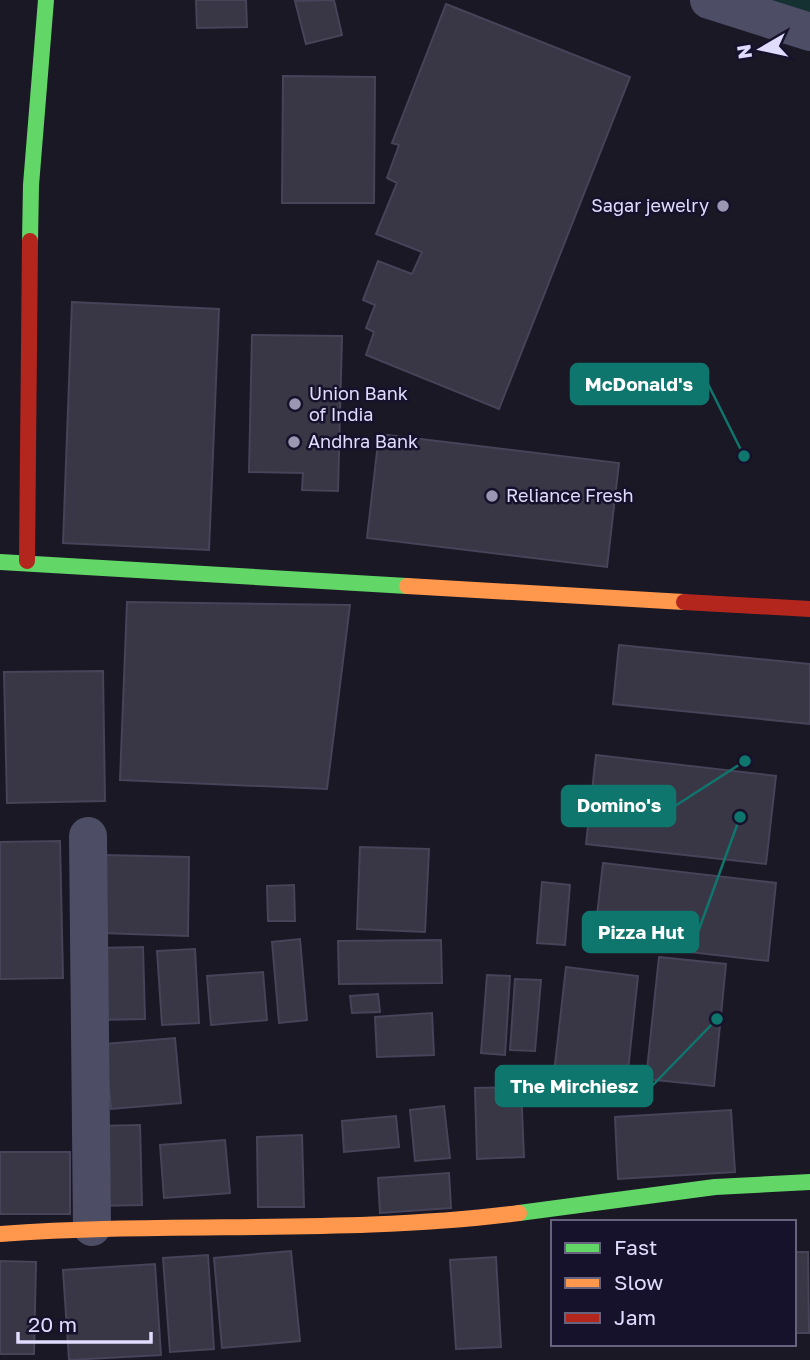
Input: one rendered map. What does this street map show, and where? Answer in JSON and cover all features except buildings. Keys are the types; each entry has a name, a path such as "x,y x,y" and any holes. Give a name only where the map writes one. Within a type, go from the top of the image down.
{"street":[{"path":"27,561 32,185 46,0"},
{"path":"709,0 810,32"},
{"path":"0,562 27,561 810,609"},
{"path":"88,836 92,1227"},
{"path":"0,1234 92,1227 448,1222 715,1187 810,1182"}],"green space":[{"path":"768,0 810,0 810,14"}],"traffic: fast":[{"path":"30,241 31,185 46,0"},
{"path":"0,562 407,586"},
{"path":"519,1213 715,1187 810,1182"}],"traffic: slow":[{"path":"407,586 684,602"},
{"path":"0,1234 130,1228 390,1224 519,1213"}],"traffic: jam":[{"path":"27,561 30,241"},
{"path":"684,602 810,609"}],"place":[{"name":"Sagar jewelry","path":"723,206"},
{"name":"Union Bank of India","path":"295,404"},
{"name":"Andhra Bank","path":"294,442"},
{"name":"McDonald's","path":"744,456"},
{"name":"Reliance Fresh","path":"492,496"},
{"name":"Domino's","path":"745,761"},
{"name":"Pizza Hut","path":"740,817"},
{"name":"The Mirchiesz","path":"717,1019"}]}
